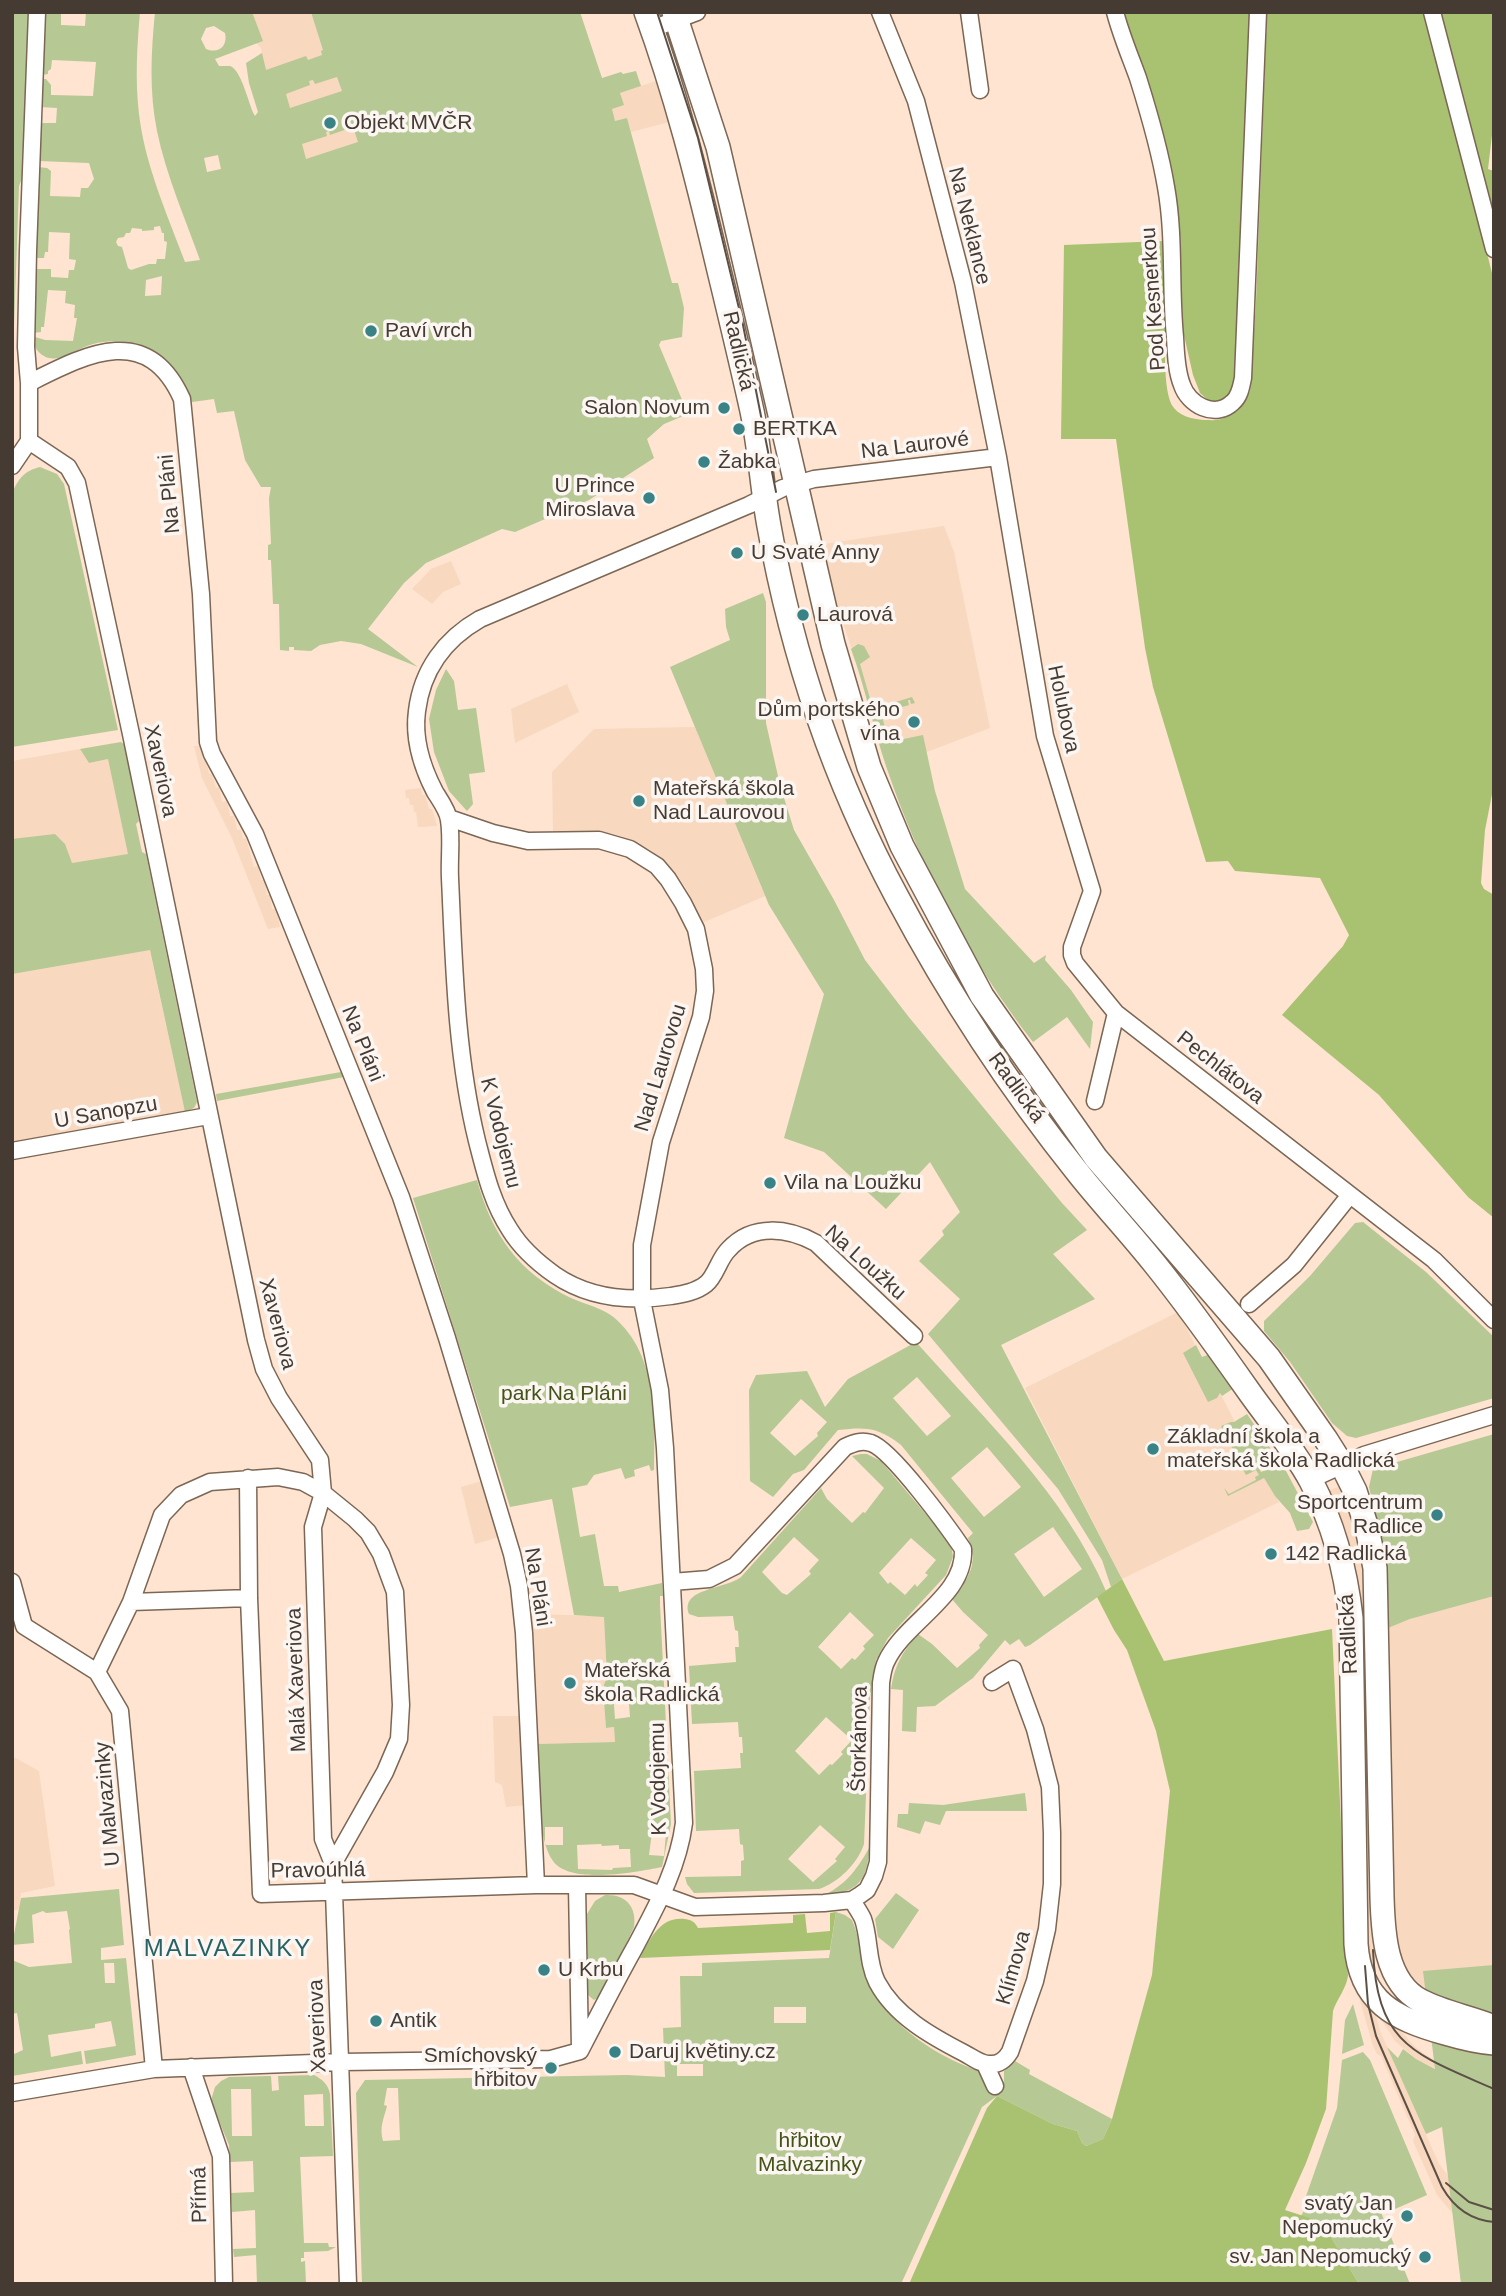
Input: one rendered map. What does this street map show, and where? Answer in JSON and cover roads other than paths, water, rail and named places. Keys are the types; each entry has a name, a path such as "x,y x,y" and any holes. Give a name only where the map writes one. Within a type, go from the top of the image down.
{"main road":[{"name":"Radlická","path":"682,15 718,147 833,644 869,767 902,846 982,996 1096,1158 1269,1358 1342,1465 1355,1491 1367,1528 1375,1568 1381,1885 1385,1944 1396,1974 1411,1994 1429,2004 1494,2027"},
{"name":"Radlická","path":"649,21 686,135 752,414 769,527 794,640 818,715 871,848 962,1012 1013,1087 1079,1173 1165,1277 1310,1480 1343,1567 1351,1618 1356,1944 1359,1968 1367,1986 1379,2001 1406,2021 1479,2042 1494,2043"}],"street":[{"path":"12,466 29,442 26,347 37,12"},
{"name":"Na Neklance","path":"880,12 916,101 963,282 998,457"},
{"path":"969,12 980,90"},
{"name":"Pod Kesnerkou","path":"1115,12 1139,80 1166,188 1170,223 1172,311 1178,369 1188,398 1211,409 1223,408 1232,403 1240,392 1243,378 1258,12"},
{"path":"1432,12 1494,249"},
{"path":"649,21 682,15"},
{"name":"Na Pláni","path":"29,383 90,355 103,352 134,352 159,366 169,376 181,399 201,594 208,742 255,834 401,1196 512,1553 524,1633 536,1885"},
{"name":"Xaveriova","path":"29,442 68,467 77,483 256,1340 264,1369 279,1398 320,1460 323,1493"},
{"name":"Na Laurové","path":"765,497 794,484 998,457"},
{"name":"Holubova","path":"998,457 1045,736 1092,891 1072,947 1075,963"},
{"name":"K Vodojemu","path":"580,2051 662,1894 676,1863 684,1823 673,1582 660,1390 642,1300 601,1295 584,1290 557,1276 522,1246 509,1229 488,1186 464,1077 458,1029 449,818 426,775 418,750 417,709 426,674 440,652 460,631 480,618 765,497"},
{"name":"Nad Laurovou","path":"449,818 493,834 528,841 599,840 630,849 657,866 668,879 696,929 705,991 701,1017 661,1142 642,1245 642,1300"},
{"name":"Pechlátova","path":"1075,963 1116,1013 1434,1260 1494,1320"},
{"path":"1095,1101 1116,1013"},
{"name":"U Sanopzu","path":"12,1151 208,1116"},
{"path":"1249,1304 1293,1265 1350,1195"},
{"name":"Na Loužku","path":"642,1300 694,1291 708,1283 728,1249 743,1237 763,1230 781,1230 800,1234 816,1243 914,1336"},
{"path":"1310,1480 1364,1455 1494,1415"},
{"name":"Štorkánova","path":"673,1582 709,1579 735,1566 845,1447 857,1442 867,1442 886,1452 963,1549 964,1562 954,1583 885,1662 881,1683 878,1862 867,1890 852,1900"},
{"path":"97,1672 131,1602 162,1515 181,1494 211,1482 278,1477 303,1482 323,1493 362,1525 381,1554 395,1592 401,1705 399,1739 386,1772 333,1864"},
{"name":"Pravoúhlá","path":"248,1478 261,1894 536,1885 634,1885 662,1894"},
{"name":"Malá Xaveriova","path":"323,1493 313,1527 313,1541 323,1839 333,1864"},
{"name":"U Malvazinky","path":"12,1582 24,1626 97,1672 120,1712 154,2070"},
{"path":"131,1602 250,1598"},
{"name":"Klímova","path":"985,2064 1004,2060 1010,2052 1035,1981 1047,1930 1052,1884 1050,1787 1035,1729 1013,1669 992,1682"},
{"name":"Xaveriova","path":"333,1864 348,2284"},
{"path":"12,2094 154,2070 191,2067 551,2059 580,2051 577,1886"},
{"path":"662,1894 695,1907 852,1900 862,1918 877,1982 893,2004 909,2020 938,2040 985,2064 995,2086"},
{"name":"Přímá","path":"191,2067 220,2156 224,2284"}],"tram line":[{"path":"657,12 698,138 743,325 776,492"},
{"path":"1373,1950 1382,2007 1392,2027 1405,2042 1442,2066 1494,2089"},
{"path":"1365,1966 1368,2004 1376,2036 1442,2187 1464,2212 1477,2219 1494,2222"},
{"path":"1446,2183 1469,2202 1494,2210"}],"place":[{"name":"Objekt MVČR","path":"330,123"},
{"name":"Paví vrch","path":"371,331"},
{"name":"Salon Novum","path":"724,408"},
{"name":"BERTKA","path":"739,429"},
{"name":"Žabka","path":"704,462"},
{"name":"U Prince Miroslava","path":"649,498"},
{"name":"U Svaté Anny","path":"737,553"},
{"name":"Laurová","path":"803,615"},
{"name":"Dům portského vína","path":"914,722"},
{"name":"Mateřská škola Nad Laurovou","path":"639,801"},
{"name":"Vila na Loužku","path":"770,1183"},
{"name":"Základní škola a mateřská škola Radlická","path":"1153,1449"},
{"name":"Sportcentrum Radlice","path":"1437,1515"},
{"name":"142 Radlická","path":"1271,1554"},
{"name":"Mateřská škola Radlická","path":"570,1683"},
{"name":"U Krbu","path":"544,1970"},
{"name":"Antik","path":"376,2021"},
{"name":"Daruj květiny.cz","path":"615,2052"},
{"name":"Smíchovský hřbitov","path":"551,2068"},
{"name":"svatý Jan Nepomucký","path":"1407,2216"},
{"name":"sv. Jan Nepomucký","path":"1425,2257"}],"district":[{"name":"MALVAZINKY","path":"228,1949"}],"park label":[{"name":"park Na Pláni","path":"564,1394"},
{"name":"hřbitov Malvazinky","path":"810,2153"}]}
